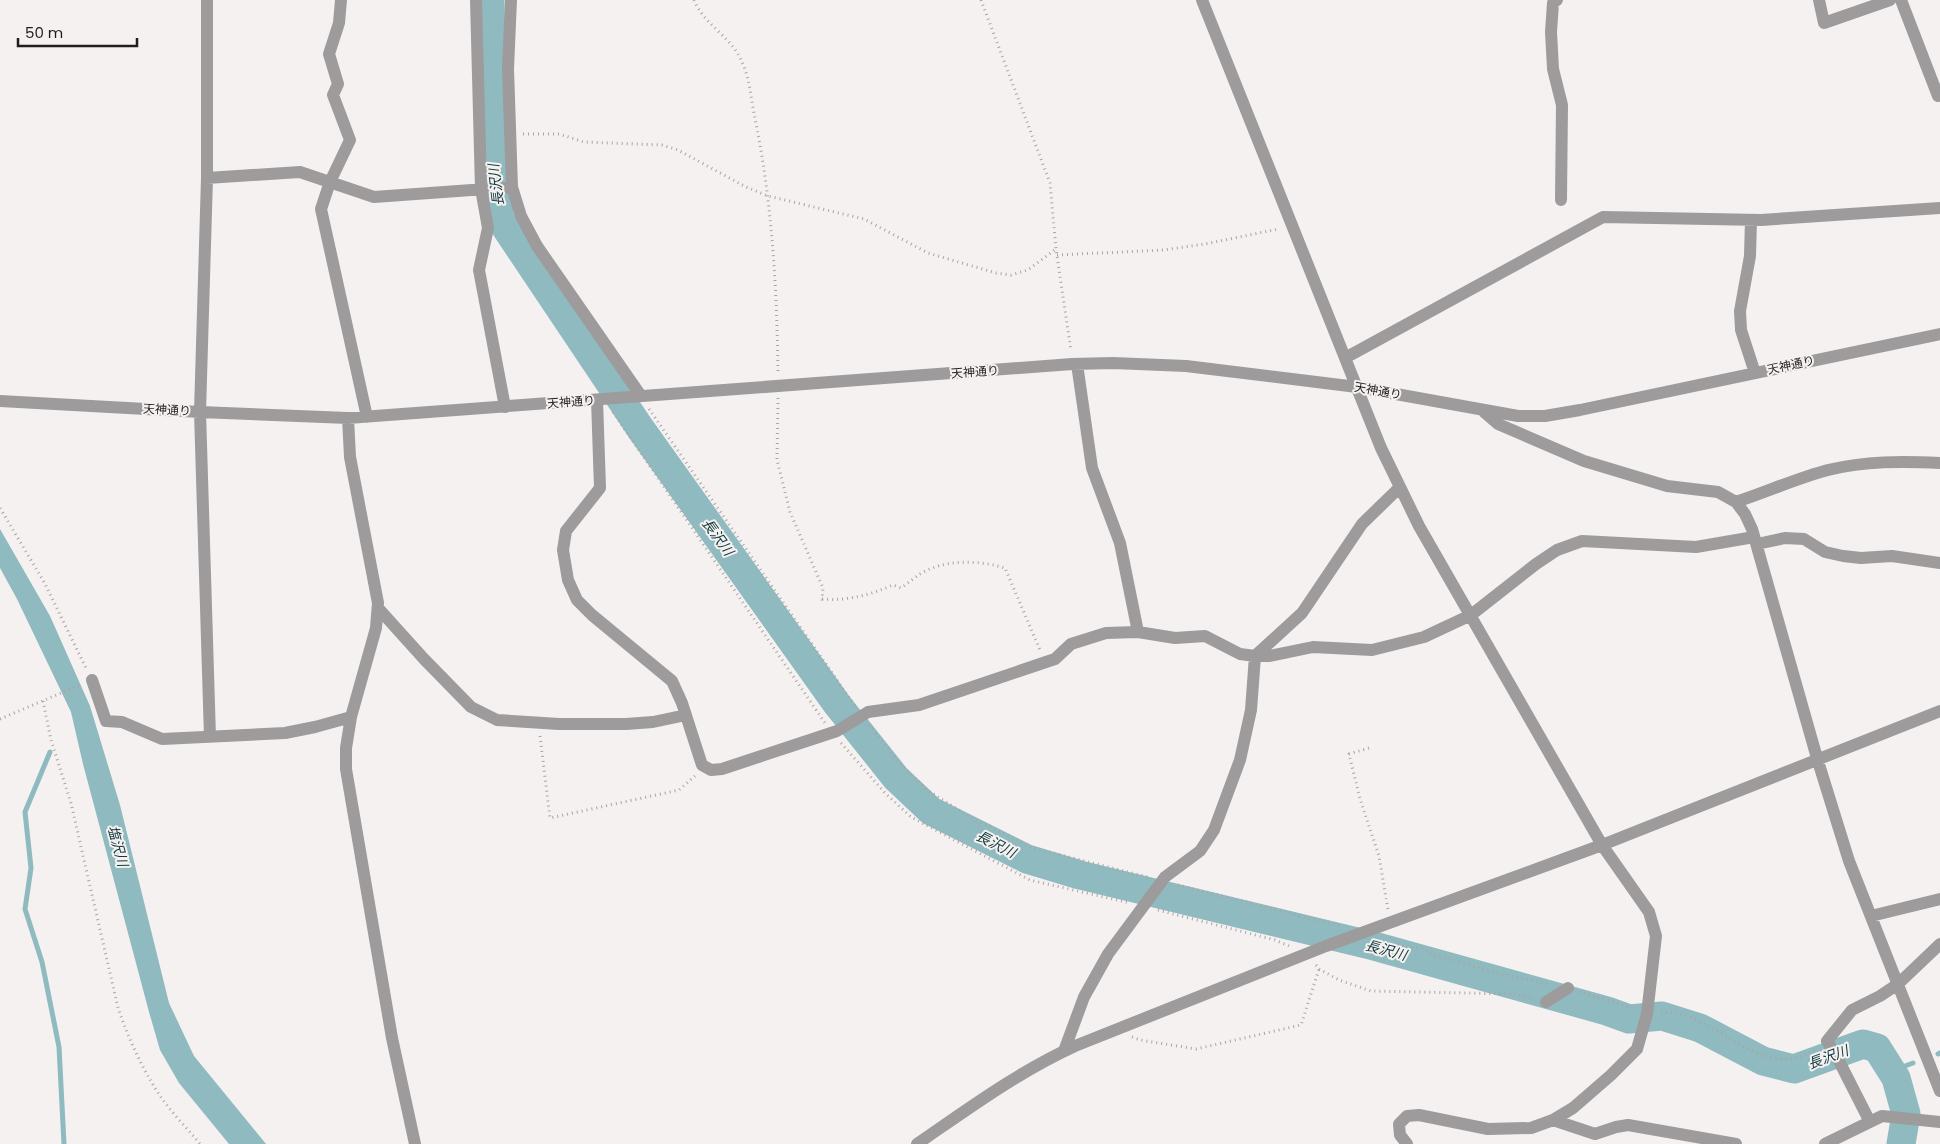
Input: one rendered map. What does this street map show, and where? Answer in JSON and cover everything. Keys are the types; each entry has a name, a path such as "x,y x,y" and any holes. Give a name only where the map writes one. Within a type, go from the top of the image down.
{"street":[{"path":"207,0 207,178 200,412 210,737"},
{"path":"341,0 339,23 329,54 338,84 333,95 350,140 330,182 321,209 367,417"},
{"path":"476,0 481,189 488,228 479,270 505,406"},
{"path":"511,0 508,69 511,187 521,216 537,246 640,396"},
{"path":"1202,0 1380,448 1419,526 1602,845 1649,912 1656,936 1647,1013 1637,1049 1573,1108 1553,1120 1531,1128 1488,1128 1419,1115 1407,1116 1399,1124 1400,1135 1407,1144"},
{"path":"1557,0 1553,3 1551,32 1553,69 1562,105 1561,200"},
{"path":"1819,0 1824,23 1890,0"},
{"path":"1901,0 1938,96"},
{"path":"207,178 300,172 374,197 511,187"},
{"path":"1345,358 1603,217 1752,220 1940,208"},
{"path":"1752,220 1750,256 1740,311 1741,330 1755,373"},
{"name":"天神通り","path":"0,401 348,418 1075,364 1114,363 1186,366 1357,387 1483,411 1518,416 1545,416 1940,334"},
{"path":"1075,364 1092,468 1120,543 1138,632"},
{"path":"602,399 600,488 566,531 563,550 568,580 577,600 592,615 672,681 686,715 702,765 711,770 722,769 835,732 868,712 919,705 1055,659 1071,644 1106,633 1138,632 1175,638 1205,636 1240,654 1254,656 1270,656 1313,647 1372,650 1424,638 1471,615 1557,550 1582,541 1696,548 1756,540 1804,539 1825,552 1843,556 1861,558 1892,556 1940,563"},
{"path":"1483,411 1498,424 1584,462 1667,486 1718,492 1736,502 1746,514 1756,540 1817,758 1849,861 1940,1091"},
{"path":"348,418 350,457 378,608 376,628 350,717 346,748 346,769 392,1038 415,1144"},
{"path":"1736,502 1828,470 1861,464 1897,461 1940,463"},
{"path":"1064,1051 1084,997 1108,954 1162,881 1200,851 1214,830 1240,760 1249,718 1254,656 1302,612 1362,524 1400,487"},
{"path":"378,608 424,660 471,707 497,720 539,723 626,724 654,722 686,715"},
{"path":"88,682 106,721 122,722 162,739 285,733 350,717"},
{"path":"917,1144 1001,1086 1040,1062 1064,1051 1326,946 1602,845 1817,758 1940,711"},
{"path":"1871,916 1940,899"},
{"path":"1870,1122 1839,1061 1828,1044 1852,1010 1880,996 1898,984 1940,944"},
{"path":"1546,1002 1567,988"},
{"path":"1825,1144 1882,1116 1940,1122"},
{"path":"1553,1120 1595,1134 1628,1125 1736,1144"}],"path":[{"path":"694,0 698,9 736,48 744,64 763,156 774,247 779,433 777,460 790,512 823,588 822,603"},
{"path":"981,0 1050,183 1056,249 1075,364"},
{"path":"510,134 559,134 584,142 662,145 678,150 746,187 768,196 864,219 928,253 996,273 1011,275 1028,270 1056,249"},
{"path":"1057,255 1164,250 1205,244 1292,226"},
{"path":"640,396 861,716 901,765 927,790 970,817 1033,848 1331,923 1362,933"},
{"path":"602,399 835,732 885,793 912,817 1030,880 1144,904 1275,940 1307,954 1319,969 1339,980 1372,991 1514,994 1546,1002"},
{"path":"0,508 44,582 88,682 0,719"},
{"path":"822,599 835,600 859,597 893,585 902,588 922,573 950,564 987,563 1005,568 1046,662"},
{"path":"43,701 51,740 71,803 118,1008 128,1037 142,1067 161,1098 200,1144"},
{"path":"539,723 550,818 679,790 706,767"},
{"path":"1369,748 1349,754 1360,799 1380,856 1390,923"},
{"path":"1377,928 1404,947 1422,948 1431,954 1500,974 1567,988 1647,1013 1681,1014 1707,1025 1761,1055 1774,1059 1788,1060 1803,1056 1828,1044"},
{"path":"1116,1029 1140,1040 1196,1049 1301,1026 1319,969"}],"water":[{"name":"塩沢川","path":"0,529 50,616 90,706 120,805 169,1003 194,1056 266,1144 229,1144 179,1083 160,1050 83,764 71,712 17,599 0,568"}],"waterway":[{"name":"長沢川","path":"490,0 493,169 500,219 640,428 837,704 896,778 931,811 1027,859 1080,875 1374,946 1607,1011 1629,1019 1662,1016 1700,1028 1763,1061 1794,1069 1863,1044 1877,1048 1896,1078 1906,1114 1901,1144"},
{"path":"50,752 25,812 31,868 25,909 42,962 59,1047 64,1144"},
{"path":"1892,1071 1913,1063"}]}
